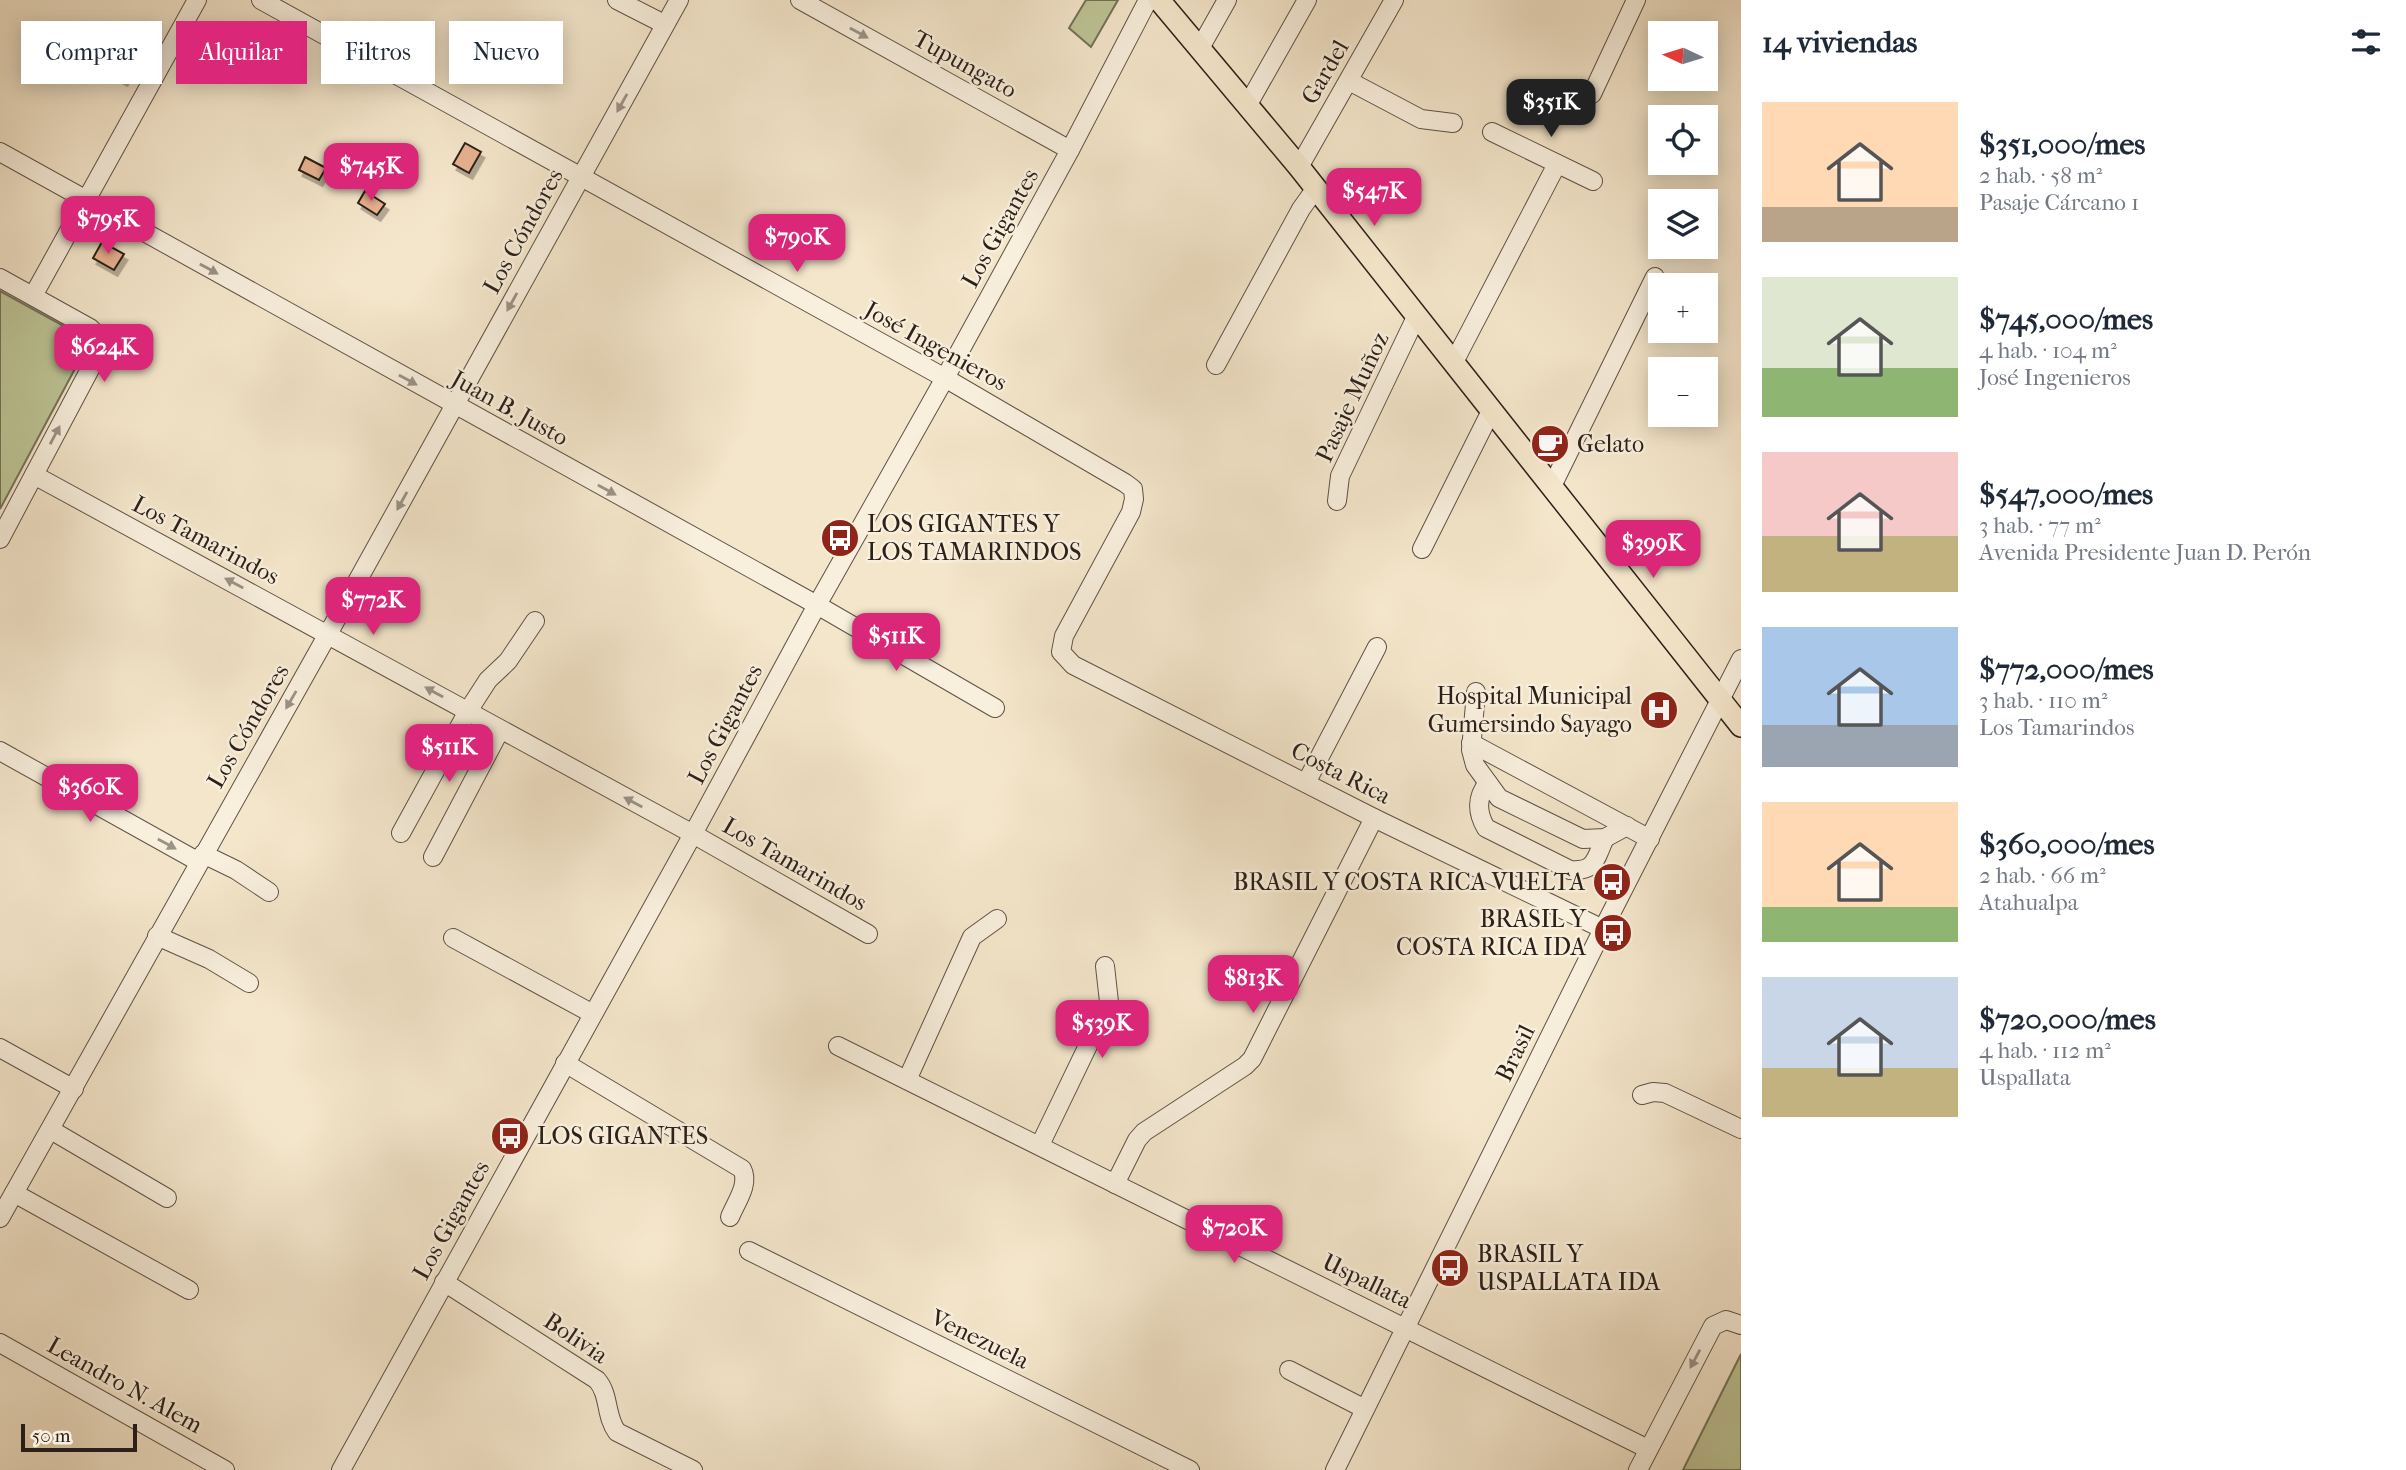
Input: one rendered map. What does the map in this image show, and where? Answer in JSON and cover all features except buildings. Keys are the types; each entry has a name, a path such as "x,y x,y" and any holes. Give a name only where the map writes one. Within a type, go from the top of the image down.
{"main road":[{"path":"1159,0 1316,188 1741,726"}],"street":[{"path":"33,296 197,0"},
{"name":"José Ingenieros","path":"261,0 946,378 1133,489 1132,512 1064,636 1061,652"},
{"path":"617,0 664,24"},
{"name":"Los Cóndores","path":"0,1218 328,634 678,0"},
{"name":"Tupungato","path":"800,0 1070,150"},
{"name":"Los Gigantes","path":"341,1470 817,605 946,378 1148,0"},
{"path":"1200,48 1227,0"},
{"path":"1247,106 1307,0"},
{"name":"Gardel","path":"1299,167 1394,0"},
{"path":"1592,94 1636,0"},
{"path":"1349,80 1421,120 1453,123"},
{"path":"1492,132 1593,181"},
{"name":"Juan B. Justo","path":"0,152 817,605 995,708"},
{"path":"1454,362 1557,164"},
{"path":"1216,365 1301,209 1316,188"},
{"path":"0,278 90,328 96,333 100,346 0,539"},
{"path":"1552,486 1648,291"},
{"name":"Pasaje Muñoz","path":"1337,501 1340,476 1417,315"},
{"path":"1422,549 1492,409"},
{"name":"Los Tamarindos","path":"34,475 693,834 867,934"},
{"path":"401,833 468,711 488,680 508,661 535,621"},
{"path":"1306,783 1377,647"},
{"name":"Costa Rica","path":"1061,652 1073,665 1374,818 1603,929"},
{"name":"Brasil","path":"1335,1470 1603,929 1741,659"},
{"path":"1476,692 1471,743 1475,765 1499,798 1583,839 1605,838 1627,826"},
{"path":"433,857 500,730"},
{"path":"1471,743 1650,839"},
{"path":"0,751 201,858 236,870 269,892"},
{"path":"1488,783 1482,790 1479,805 1479,815 1486,828 1570,870 1585,871 1591,867 1605,838"},
{"path":"1115,1184 1137,1140 1144,1132 1252,1059 1374,818"},
{"path":"907,1080 972,937 997,919"},
{"path":"157,936 209,959 249,983"},
{"path":"453,938 593,1014"},
{"path":"1040,1145 1109,1002 1105,966"},
{"name":"Uspallata","path":"838,1046 1648,1449"},
{"path":"0,1048 74,1089"},
{"path":"565,1063 742,1169 746,1175 745,1185 730,1217"},
{"path":"1642,1095 1665,1093 1741,1129"},
{"path":"51,1130 167,1198"},
{"path":"14,1193 189,1290"},
{"name":"Venezuela","path":"749,1251 1190,1470"},
{"name":"Bolivia","path":"444,1282 597,1380 606,1393 612,1425 617,1432 693,1470"},
{"path":"1638,1470 1713,1326 1726,1320 1741,1325"},
{"name":"Leandro N. Alem","path":"0,1343 225,1470"},
{"path":"1289,1370 1365,1409"}],"green space":[{"path":"1086,0 1118,0 1091,47 1069,28"},
{"path":"0,291 82,336 85,350 0,509"},
{"path":"1741,1354 1741,1470 1683,1470"}],"place":[{"name":"Gelato","path":"1550,444"},
{"name":"LOS GIGANTES Y LOS TAMARINDOS","path":"840,538"},
{"name":"Hospital Municipal Gumersindo Sayago","path":"1659,710"},
{"name":"BRASIL Y COSTA RICA VUELTA","path":"1612,882"},
{"name":"BRASIL Y COSTA RICA IDA","path":"1613,933"},
{"name":"LOS GIGANTES","path":"510,1136"},
{"name":"BRASIL Y USPALLATA IDA","path":"1450,1268"}]}
